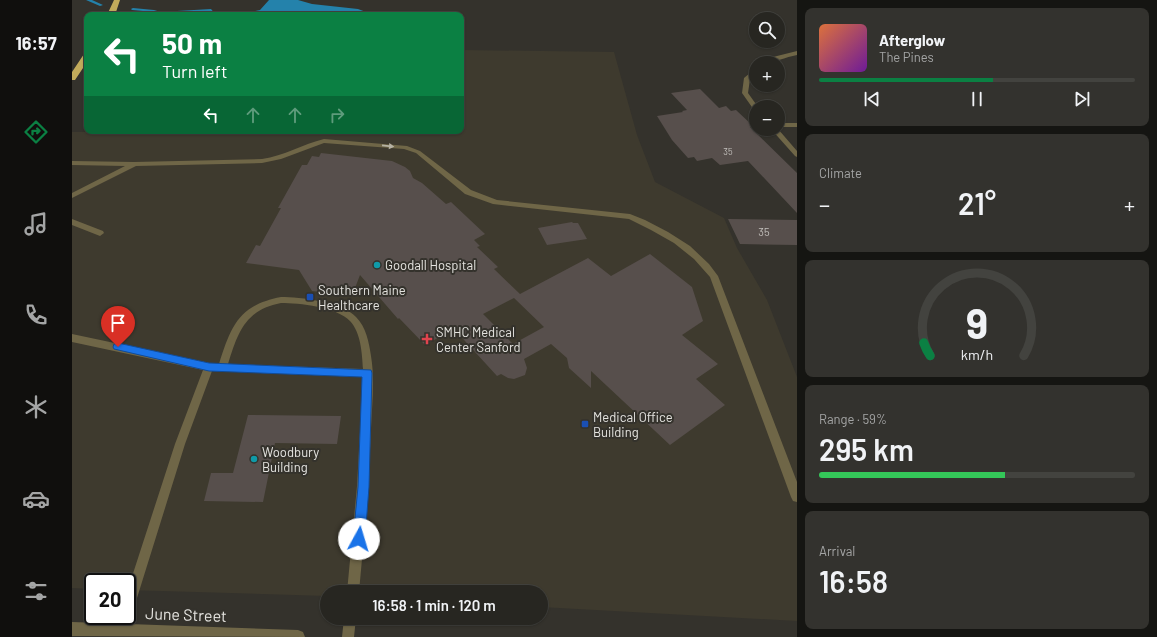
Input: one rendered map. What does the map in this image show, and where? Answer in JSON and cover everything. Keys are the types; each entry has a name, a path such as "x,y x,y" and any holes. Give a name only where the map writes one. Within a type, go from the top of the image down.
{"highway":[{"path":"112,12 117,0"},
{"path":"72,78 84,60"}],"street":[{"name":"June Street","path":"72,629 298,637"}],"lane":[{"path":"784,56 797,53"},
{"path":"749,76 747,78 745,93 750,100"},
{"path":"785,125 797,125"},
{"path":"780,136 797,155"},
{"path":"72,163 134,164 270,160 283,157 313,143 324,141 405,147 418,152 468,192 484,199 508,205 630,217 648,224 674,239 692,252 703,261 714,276 724,299 797,497"},
{"path":"72,196 134,164"},
{"path":"72,222 100,233"},
{"path":"222,368 230,343 240,323 249,312 264,303 283,300 316,304 339,309 352,317 362,334 365,347 367,373 364,487 354,585"},
{"path":"72,338 209,367 367,373"},
{"path":"136,583 180,444 209,367"},
{"path":"121,630 123,625"},
{"path":"348,637 349,625"}],"shaded area":[{"name":"SMHC Medical Center Sanford","path":"464,50 614,52 637,135 655,182 724,218 737,248 767,300 797,377 797,621 548,607 548,585 320,585 320,596 136,590 136,573 84,573 84,589 72,588 72,132 84,132 84,134 464,134"}],"water":[{"path":"269,0 298,0 312,4 358,9 366,12 250,12 260,10"},
{"path":"211,9 214,12 174,12"}],"building":[{"path":"700,89 719,108 726,106 731,111 736,110 749,122 749,136 759,136 797,173 797,213 748,161 720,165 712,158 697,161 694,157 688,158 672,140 657,116 687,110 671,93"},
{"path":"321,153 392,161 405,167 410,171 413,178 422,183 446,204 451,202 485,234 474,240 480,246 477,247 498,267 494,269 520,294 588,258 611,276 650,254 692,287 703,321 682,335 718,364 696,379 725,405 670,445 591,371 591,388 569,368 567,358 551,344 524,359 527,368 525,375 514,379 508,378 501,374 497,376 454,329 425,345 399,318 398,319 360,275 352,296 312,291 299,270 246,263 256,245 260,246 281,208 278,208 302,165 307,165 312,156 319,157","holes":["514,298 544,327 513,344 483,314"]},
{"path":"728,219 797,220 797,245 740,244"},
{"path":"572,222 578,223 587,239 547,245 538,228"},
{"name":"Woodbury Building","path":"248,415 341,416 337,444 275,443 263,502 204,501 211,473 233,473"}],"waterway":[{"path":"88,0 101,5"},
{"path":"133,9 158,12"}],"place":[{"name":"Goodall Hospital","path":"377,265"},
{"name":"Southern Maine Healthcare","path":"310,297"},
{"name":"SMHC Medical Center Sanford","path":"427,339"},
{"name":"Medical Office Building","path":"585,424"},
{"name":"Woodbury Building","path":"254,459"}],"route":[{"path":"118,347 209,367 367,373 364,487 359,539"}]}
